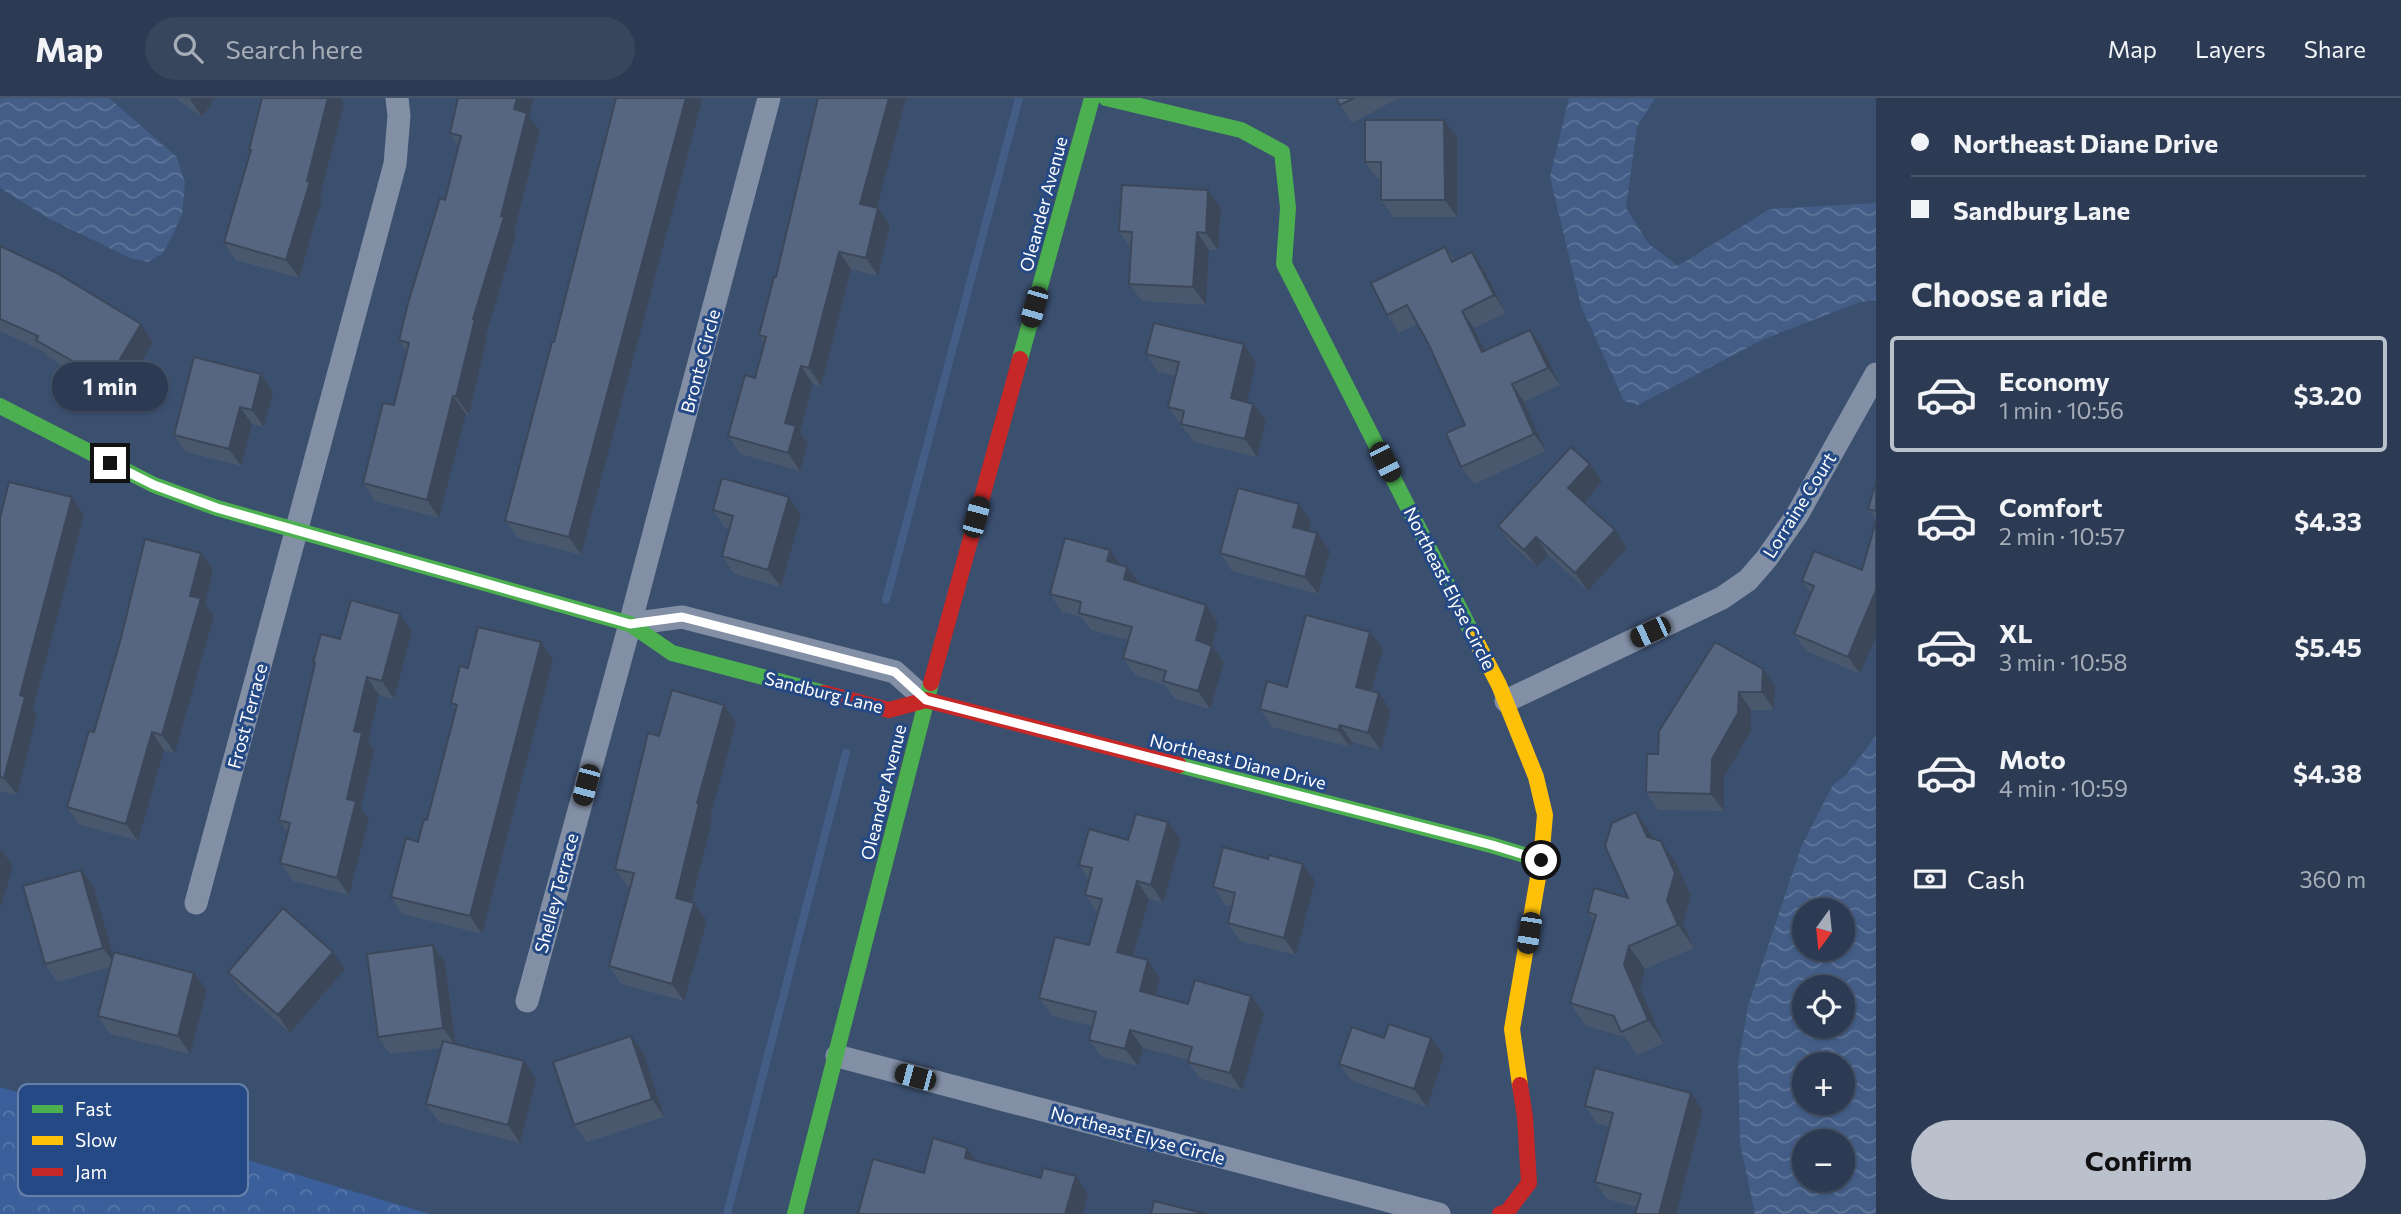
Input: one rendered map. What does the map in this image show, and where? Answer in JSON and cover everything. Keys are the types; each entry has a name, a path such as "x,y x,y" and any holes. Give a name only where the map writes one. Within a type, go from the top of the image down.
{"street":[{"path":"298,530 395,164 399,116 397,98"},
{"name":"Bronte Circle","path":"630,624 769,98"},
{"name":"Oleander Avenue","path":"796,1214 926,700 1092,98"},
{"name":"Northeast Elyse Circle","path":"1107,98 1241,130 1282,152 1288,208 1284,264 1506,701 1536,777 1545,816 1541,860 1513,1029 1525,1117 1528,1184 1507,1212 1500,1214"},
{"name":"Lorraine Court","path":"1506,701 1722,598 1748,579 1767,558 1797,515 1876,374"},
{"name":"Sandburg Lane","path":"0,406 154,485 217,508 630,624 672,653 889,709 926,700"},
{"name":"Frost Terrace","path":"196,903 298,530"},
{"name":"Sandburg Lane","path":"630,624 682,617 895,672 926,700"},
{"name":"Shelley Terrace","path":"527,1001 630,624"},
{"name":"Northeast Diane Drive","path":"926,700 1492,845 1541,860"},
{"name":"Northeast Elyse Circle","path":"837,1056 1439,1214"}],"green space":[{"path":"0,1087 18,1092 18,1196 248,1196 248,1160 430,1214 0,1214"}],"water":[{"path":"0,98 109,98 177,157 185,183 182,215 162,254 148,262 130,258 48,218 0,188"},
{"path":"1569,98 1655,98 1637,127 1626,208 1648,243 1678,266 1770,209 1876,203 1876,300 1860,302 1764,339 1638,405 1624,401 1581,306 1550,177"},
{"path":"1876,736 1876,1214 1755,1214 1740,1143 1738,1064 1748,1006 1801,847 1833,785 1846,775"}],"building":[{"path":"262,98 328,98 307,181 310,182 286,260 224,242 251,150"},
{"path":"458,98 517,98 514,109 527,113 501,216 504,217 473,319 456,397 453,396 427,500 363,483 383,403 394,405 409,343 399,340 408,303 440,198 445,200 461,136 450,133"},
{"path":"616,98 686,98 569,537 505,521"},
{"path":"818,98 889,98 860,204 878,208 866,258 839,252 809,368 801,366 785,423 796,426 788,453 728,436 745,375 755,378 766,337 759,335 776,277"},
{"path":"1336,98 1354,98 1340,105"},
{"path":"1365,120 1444,120 1445,200 1381,200 1381,162 1365,162"},
{"path":"1122,185 1208,190 1206,233 1197,232 1193,287 1129,284 1132,232 1119,231"},
{"path":"0,246 55,272 141,324 107,381 36,340 38,336 0,319"},
{"path":"1445,247 1452,262 1472,252 1494,295 1462,311 1482,352 1530,330 1548,368 1512,384 1534,434 1461,467 1446,433 1465,425 1429,345 1407,305 1387,315 1371,283"},
{"path":"1154,323 1244,344 1231,398 1253,404 1245,439 1181,424 1184,411 1168,407 1179,362 1146,354"},
{"path":"194,357 261,374 252,410 240,407 229,449 174,435"},
{"path":"1571,447 1590,464 1568,488 1615,530 1575,573 1536,537 1524,550 1498,526"},
{"path":"722,478 789,497 768,570 722,556 733,516 713,510"},
{"path":"9,482 72,497 20,695 25,697 4,778 0,777 0,518"},
{"path":"1876,482 1876,511 1868,509"},
{"path":"1238,488 1299,504 1293,527 1317,533 1305,577 1220,553"},
{"path":"1876,521 1876,590 1848,657 1794,634 1814,586 1802,581 1814,551 1862,570"},
{"path":"1065,538 1110,550 1107,561 1127,567 1124,579 1206,605 1196,640 1212,646 1198,691 1163,681 1166,671 1123,658 1132,627 1079,613 1081,602 1050,594"},
{"path":"145,539 201,553 190,596 201,598 162,735 152,732 126,824 67,807 89,731 94,732"},
{"path":"351,600 400,614 382,681 367,677 354,731 362,733 347,799 356,801 337,878 280,863 290,823 279,820 321,634 340,639"},
{"path":"1306,615 1370,632 1356,687 1379,693 1368,733 1340,725 1338,730 1260,709 1267,681 1287,687"},
{"path":"478,627 541,642 470,916 391,897 406,838 418,842 424,819 427,820 457,705 451,703 460,666 468,668"},
{"path":"1715,642 1763,669 1762,692 1739,692 1738,713 1712,759 1711,794 1646,792 1647,754 1658,754 1659,731"},
{"path":"672,690 724,705 697,803 699,804 676,898 694,903 672,984 609,966 634,873 615,869 648,733 659,736"},
{"path":"1636,812 1647,837 1661,841 1675,873 1667,900 1678,925 1629,946 1624,965 1648,1020 1621,1032 1614,1016 1570,1003 1596,915 1588,912 1594,888 1628,898 1605,846 1612,823"},
{"path":"1136,814 1168,822 1151,885 1137,881 1117,952 1148,960 1140,991 1188,1004 1195,980 1251,996 1230,1073 1188,1062 1192,1047 1130,1030 1125,1049 1089,1040 1096,1012 1039,998 1055,937 1089,945 1102,899 1085,895 1092,868 1079,865 1089,829 1128,840"},
{"path":"1223,847 1268,859 1269,855 1303,864 1284,938 1228,923 1235,893 1213,887"},
{"path":"81,870 103,948 45,964 23,886"},
{"path":"283,908 333,952 278,1015 228,972"},
{"path":"433,945 443,1028 378,1037 367,954"},
{"path":"114,952 194,973 178,1036 98,1016"},
{"path":"1389,1024 1431,1038 1414,1089 1339,1064 1352,1027 1384,1038"},
{"path":"631,1036 652,1099 574,1125 553,1062"},
{"path":"443,1041 524,1061 508,1125 426,1104"},
{"path":"1595,1068 1691,1093 1659,1214 1635,1214 1641,1194 1595,1182 1613,1113 1585,1106"},
{"path":"933,1138 967,1148 965,1158 1041,1178 1043,1168 1076,1176 1065,1214 858,1214 873,1159 924,1173"},
{"path":"1154,1201 1207,1214 1151,1214"}],"waterway":[{"path":"886,600 1019,98"},
{"path":"727,1214 846,753"}],"traffic: fast":[{"path":"1020,359 1092,98"},
{"path":"1106,98 1241,130 1282,152 1288,208 1284,264 1474,637"},
{"path":"0,406 154,485 217,508 630,624 672,653 824,693"},
{"path":"795,1214 931,683"},
{"path":"1179,765 1541,860"}],"traffic: slow":[{"path":"1474,637 1499,685 1536,777 1545,815 1541,860 1512,1029 1520,1085"}],"traffic: jam":[{"path":"931,683 1020,359"},
{"path":"824,693 889,710 926,700 1179,765"},
{"path":"1500,1214 1507,1212 1529,1183 1520,1085"}],"route":[{"path":"110,463 154,485 217,508 630,624 682,617 895,672 926,700 1492,845 1541,860"}]}
